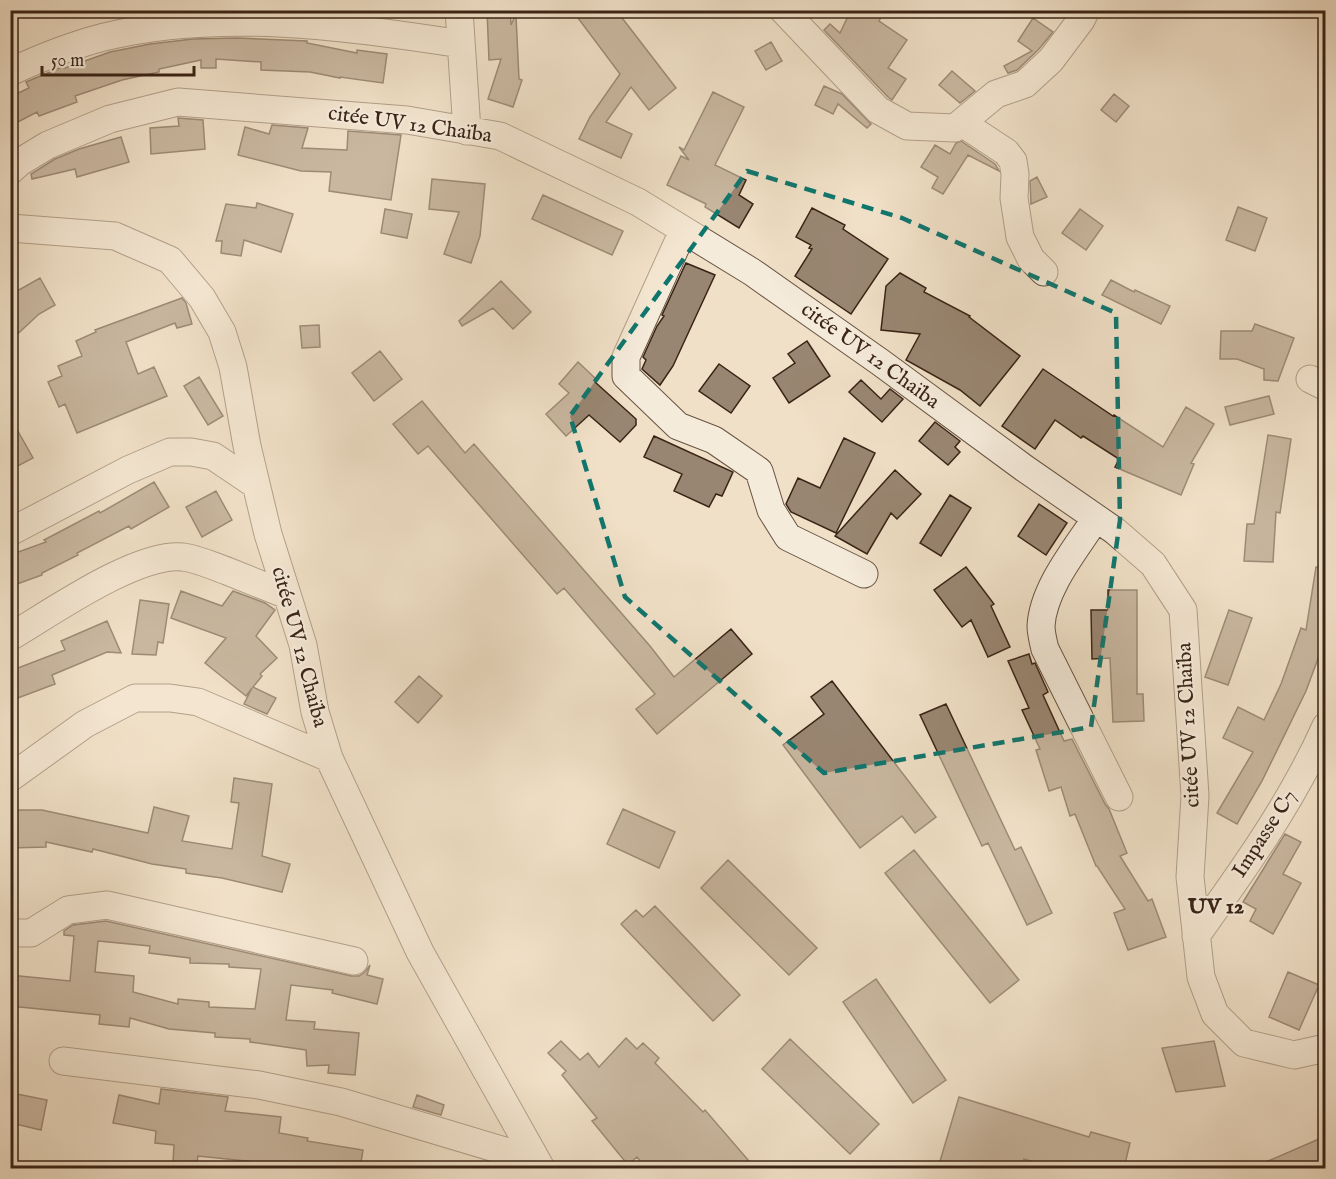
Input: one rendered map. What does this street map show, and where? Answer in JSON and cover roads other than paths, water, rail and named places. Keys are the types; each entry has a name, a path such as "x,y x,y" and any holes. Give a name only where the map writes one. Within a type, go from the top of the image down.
{"street":[{"path":"459,10 467,130"},
{"path":"783,10 878,110 907,126 954,128 996,94 1025,84 1051,60 1086,10"},
{"path":"10,72 104,37 200,23 257,22 404,35 462,44"},
{"name":"citée UV 12 Chaïba","path":"10,171 48,145 110,119 178,102 407,120 500,136 638,202 752,272 1115,531 1153,564 1183,610 1195,796 1190,877 1201,977 1215,1014 1244,1043 1294,1055 1326,1048"},
{"path":"962,123 1006,152 1013,161 1014,198 1020,237 1031,259 1044,272"},
{"name":"citée UV 12 Chaïba","path":"10,228 115,236 170,260 202,298 222,332 233,367 247,446 268,534 303,645 315,712 329,758 420,952 538,1164"},
{"path":"683,231 626,357 626,376 678,426 714,440 759,471 771,510 788,537 864,574"},
{"path":"10,532 128,470 170,452 191,452 213,456 256,484"},
{"path":"1096,518 1053,586 1043,610 1041,628 1045,649 1119,797"},
{"path":"10,637 102,583 136,566 159,558 183,557 203,562 287,595"},
{"path":"10,778 85,724 135,698 170,698 198,702 329,758"},
{"name":"Impasse C7","path":"1196,936 1266,837 1309,764 1326,726"},
{"path":"10,933 31,933 68,910 108,905 354,961"},
{"path":"63,1061 259,1085 341,1102 538,1164"}],"district":[{"name":"UV 12","path":"1216,907"}]}
